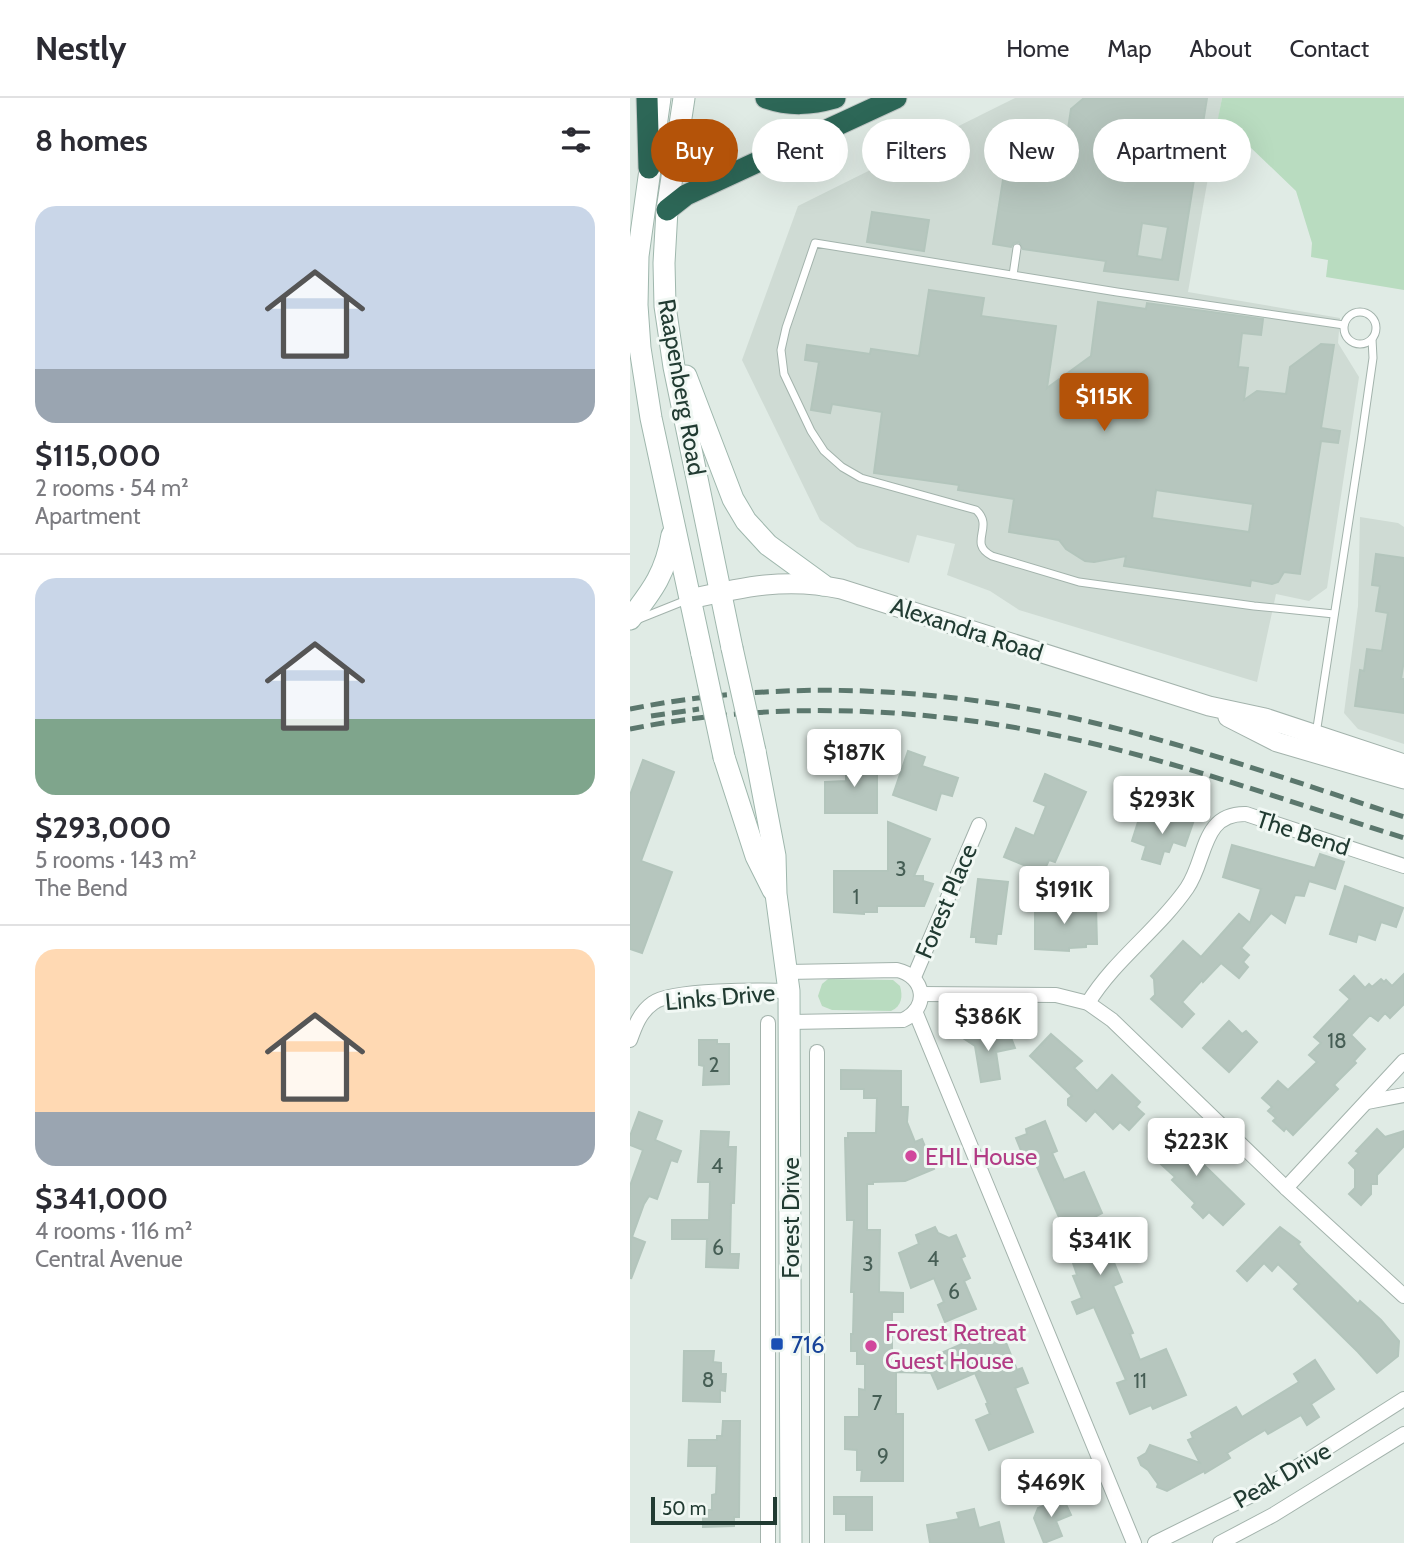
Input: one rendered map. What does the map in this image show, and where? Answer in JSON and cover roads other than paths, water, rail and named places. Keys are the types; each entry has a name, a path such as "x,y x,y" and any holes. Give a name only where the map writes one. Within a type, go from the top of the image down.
{"highway":[{"path":"647,98 649,168"},
{"path":"766,98 789,104 810,105 835,98"},
{"path":"667,210 686,195 896,98"}],"main road":[{"name":"Raapenberg Road","path":"660,98 638,256 638,316 651,418 690,599"},
{"name":"Raapenberg Road","path":"684,98 667,210 664,263 667,325 720,592"},
{"path":"667,325 733,499 746,521 768,545 823,585"},
{"path":"630,621 664,571 674,526"},
{"name":"Forest Drive","path":"720,592 775,856 776,894 788,982 791,1543"},
{"name":"Forest Drive","path":"690,599 724,757 756,856 776,894"}],"street":[{"name":"Alexandra Road","path":"690,599 760,584 823,585 1209,706 1259,734 1315,743 1404,764"},
{"name":"Alexandra Road","path":"1315,743 1404,779"},
{"name":"The Bend","path":"1088,1003 1108,973 1179,899 1196,872 1210,832 1219,820 1233,814 1246,814 1404,866"},
{"name":"Forest Place","path":"914,977 979,825"},
{"name":"Forest Place","path":"788,982 897,970 914,977 921,994 915,1011"},
{"name":"Links Drive","path":"630,1040 642,1013 654,1001 688,994 770,990 788,982"},
{"path":"921,994 1040,994 1088,1003 1112,1020 1286,1188 1404,1296"},
{"path":"790,1022 897,1021 910,1017 915,1011 1134,1543"},
{"path":"768,1023 768,1543"},
{"path":"817,1052 817,1543"},
{"path":"1286,1188 1404,1061"},
{"path":"1367,1102 1404,1095"},
{"name":"Peak Drive","path":"1155,1543 1258,1492 1404,1399"},
{"name":"Peak Drive","path":"1220,1543 1272,1515 1404,1434"}],"lane":[{"path":"1334,614 1079,582 992,556 983,551 980,544 984,524 982,515 976,510 861,478 842,467 824,451 784,374 781,350 816,243 1117,292 1344,325"},
{"path":"1013,275 1017,248"},
{"path":"1315,743 1373,358 1371,339 1376,327 1370,315 1357,312 1347,319 1345,332 1353,342 1366,343 1371,339"},
{"path":"630,621 690,599"}],"railway":[{"path":"630,709 740,694 796,691 908,693 963,699 1073,718 1157,739 1404,817"},
{"path":"651,716 699,709"},
{"path":"630,729 688,719 806,711 865,712 983,723 1042,732 1138,755 1404,838"}],"place":[{"name":"EHL House","path":"911,1156"},
{"name":"716","path":"777,1344"},
{"name":"Forest Retreat Guest House","path":"871,1346"}]}
